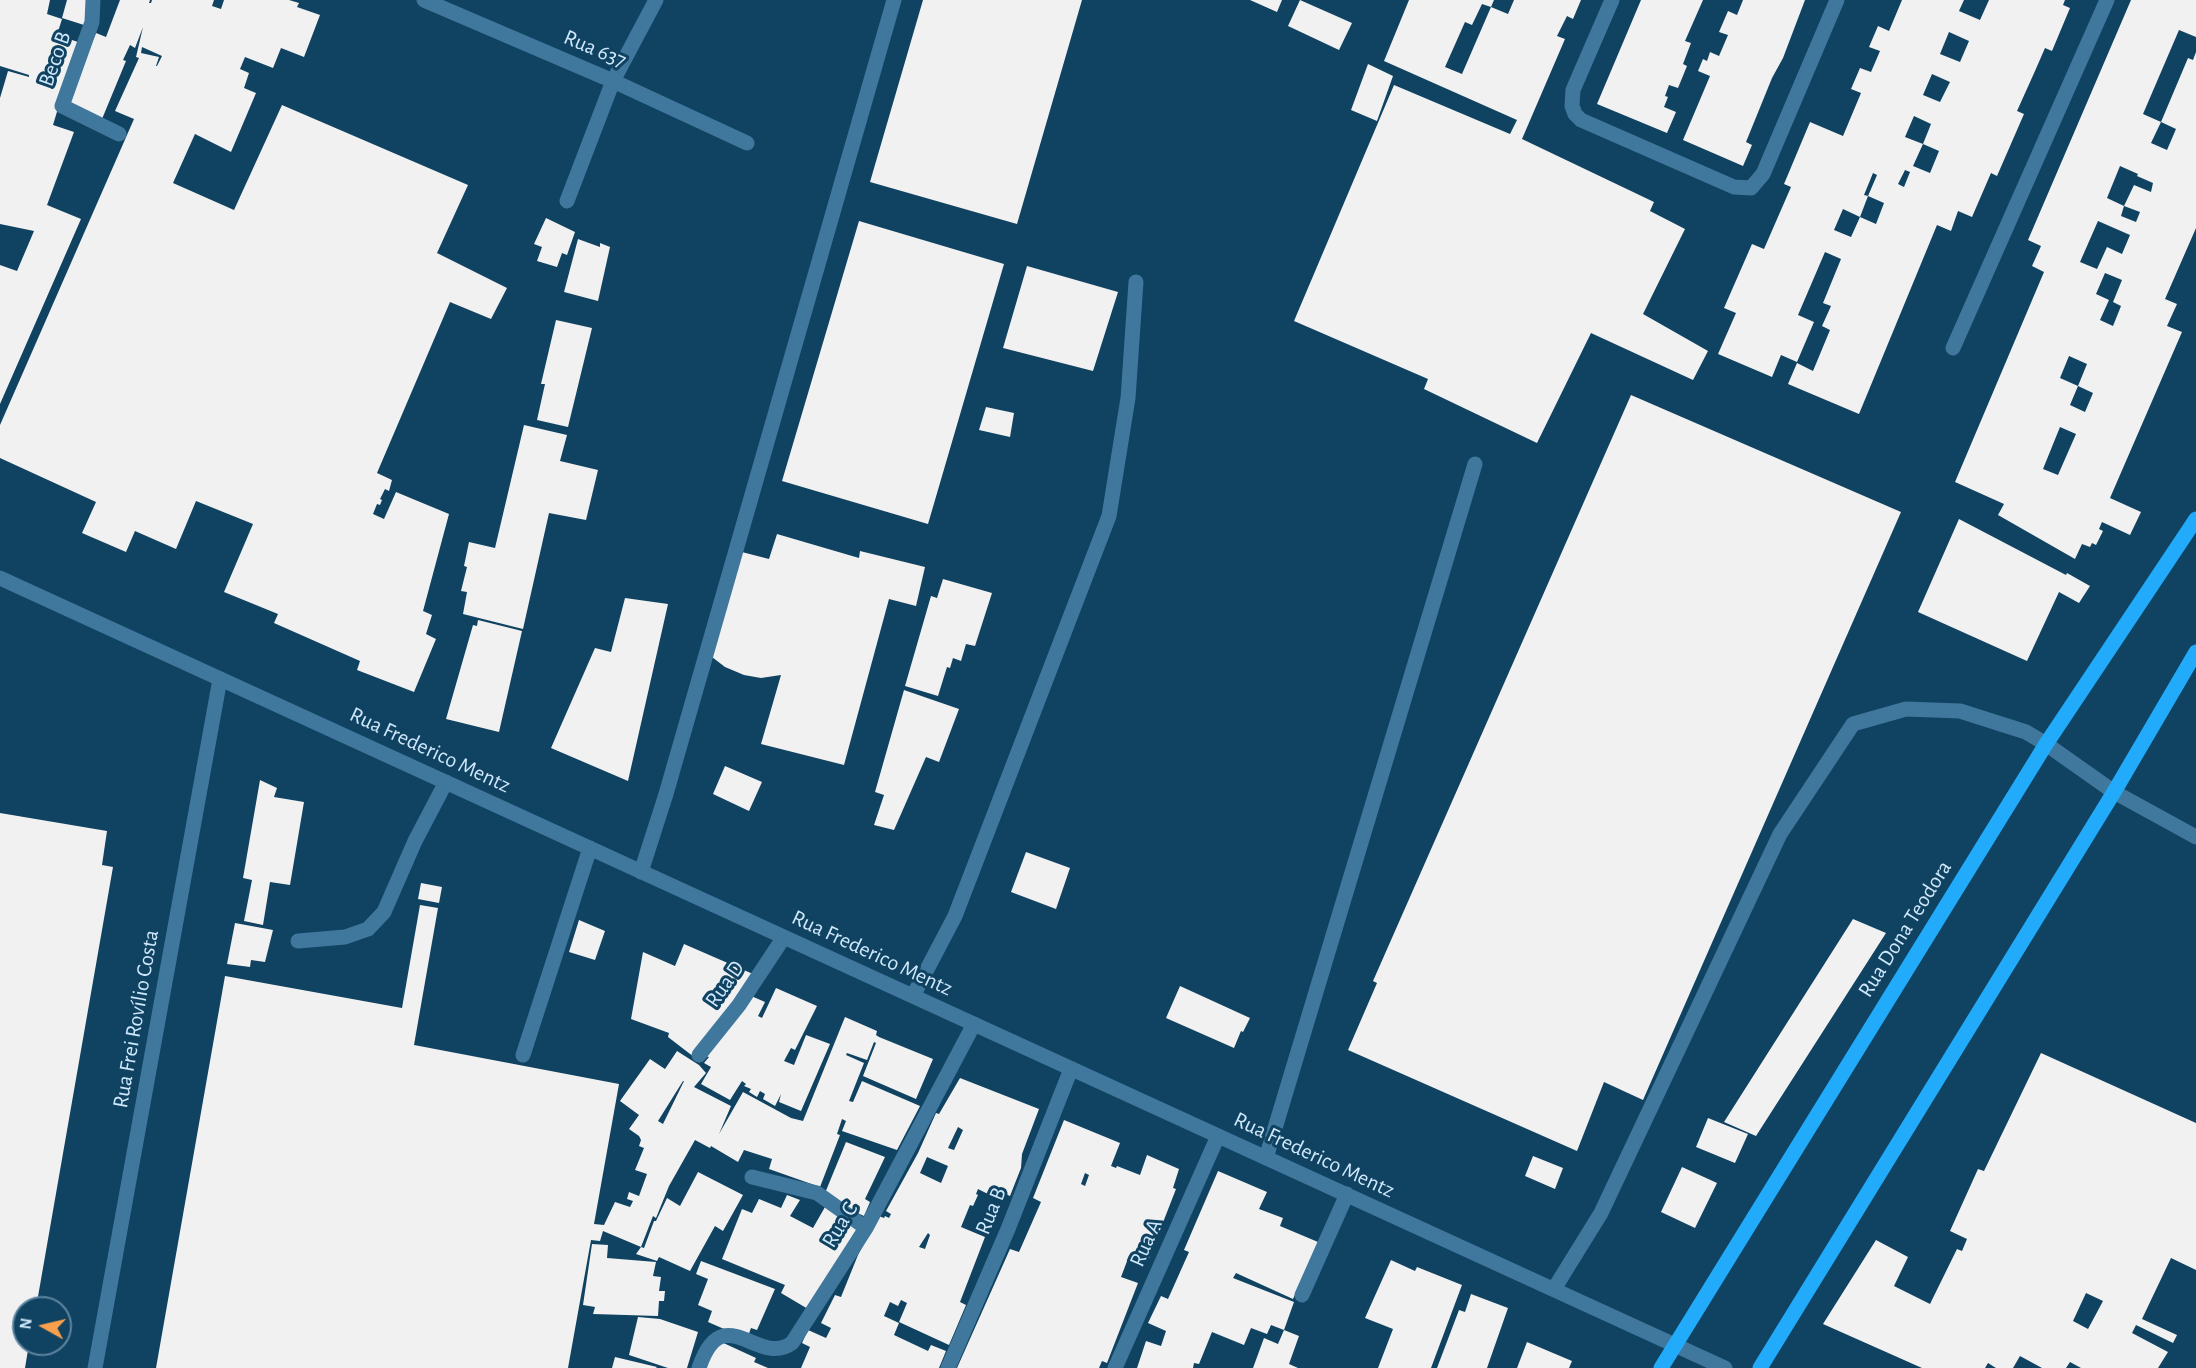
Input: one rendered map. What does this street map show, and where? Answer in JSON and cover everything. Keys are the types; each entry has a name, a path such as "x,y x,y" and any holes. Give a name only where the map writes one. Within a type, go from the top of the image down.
{"main road":[{"name":"Rua Dona Teodora","path":"1661,1368 2046,744 2196,519"},
{"path":"1760,1368 2114,792 2196,652"}],"street":[{"name":"Beco B","path":"93,0 92,22 62,106 119,135"},
{"name":"Rua 637","path":"424,0 613,81 747,143"},
{"path":"567,201 613,81 656,0"},
{"path":"641,872 666,794 894,0"},
{"path":"1612,0 1574,90 1572,106 1575,114 1581,120 1743,189 1751,188 1763,174 1837,0"},
{"path":"1953,348 2107,0"},
{"path":"913,996 955,916 1109,516 1128,398 1136,282"},
{"path":"1266,1158 1475,464"},
{"name":"Rua Frederico Mentz","path":"0,578 1725,1368"},
{"name":"Rua Frei Rovílio Costa","path":"95,1368 220,679"},
{"path":"1554,1289 1602,1213 1780,834 1853,724 1906,709 1960,711 2026,732 2114,792 2196,837"},
{"path":"298,941 345,937 368,929 384,912 415,841 446,783"},
{"path":"523,1055 590,848"},
{"name":"Rua D","path":"699,1055 739,1005 784,937"},
{"name":"Rua C","path":"699,1368 711,1342 721,1337 732,1338 767,1352 776,1353 792,1343 866,1228 974,1024"},
{"name":"Rua B","path":"948,1368 1008,1229 1071,1069"},
{"name":"Rua A","path":"1115,1368 1218,1136"},
{"path":"752,1177 817,1193 866,1228"},
{"path":"1302,1295 1347,1194"}],"building":[{"path":"0,0 50,0 47,14 62,19 57,35 78,42 53,125 74,132 47,205 81,219 0,404 0,265 17,271 34,231 0,224 0,98 8,71 29,77 29,75 0,66"},
{"path":"67,0 91,0 84,25 62,18"},
{"path":"120,0 150,0 149,3 151,3 152,0 214,0 212,6 221,9 224,0 289,0 299,3 297,7 320,15 304,57 281,48 273,68 245,57 240,69 249,73 244,88 256,93 231,152 195,134 173,183 234,210 282,105 468,185 437,253 507,288 491,319 450,302 377,473 392,480 389,491 385,489 380,505 377,504 373,514 384,519 396,492 449,514 423,611 432,615 426,634 436,639 414,692 357,670 360,661 274,623 278,614 224,592 253,524 196,501 176,549 135,531 126,552 82,533 96,502 0,458 0,425 134,119 115,111 139,58 136,57 143,27 135,48 130,45 123,60 126,61 102,119 66,105 96,33 106,37","holes":["142,47 162,56 156,66 159,57 141,53"]},
{"path":"923,0 1082,0 1017,224 870,182"},
{"path":"1250,0 1282,0 1277,12"},
{"path":"1300,0 1352,23 1339,50 1288,26"},
{"path":"1409,0 1494,0 1491,7 1508,14 1514,0 1581,0 1573,19 1567,16 1557,36 1565,39 1522,139 1654,202 1650,211 1685,229 1643,314 1708,351 1693,380 1591,333 1537,443 1424,389 1428,379 1294,321 1394,85 1510,134 1517,120 1384,61","holes":["1482,4 1491,7 1462,74 1445,67 1465,22 1472,25"]},
{"path":"1641,0 1703,0 1685,41 1691,43 1683,64 1687,66 1678,88 1669,85 1665,96 1668,97 1664,107 1676,112 1667,133 1597,104"},
{"path":"1743,0 1805,0 1783,58 1772,78 1746,142 1752,145 1743,166 1683,140 1710,76 1698,71 1703,59 1707,61 1710,52 1719,56 1728,35 1719,32 1728,11 1737,15"},
{"path":"1902,0 1964,0 1959,11 1980,20 1989,0 2065,0 2063,5 2070,8 2052,51 2045,48 2017,111 2024,114 1997,176 1991,173 1972,217 1958,211 1951,231 1937,225 1859,414 1788,384 1797,363 1813,371 1830,330 1822,326 1831,306 1823,303 1841,259 1825,252 1798,315 1814,322 1797,362 1781,355 1772,377 1718,354 1736,313 1724,308 1752,244 1764,249 1791,187 1784,184 1810,122 1843,136 1861,93 1851,89 1860,68 1871,72 1880,51 1869,47 1878,26 1889,31","holes":["1949,32 1969,41 1960,62 1940,54","1932,74 1950,82 1940,102 1923,95","1914,116 1931,124 1923,144 1905,137","1923,144 1939,151 1930,173 1913,166","1905,170 1910,172 1904,187 1898,184","1873,173 1877,175 1868,196 1864,195","1868,196 1884,203 1876,224 1860,217","1843,209 1860,217 1851,237 1834,230"]},
{"path":"2131,0 2196,0 2196,37 2179,30 2143,114 2161,122 2188,58 2193,60 2196,52 2196,228 2165,299 2177,304 2167,326 2182,332 2110,498 2141,512 2130,535 2102,522 2099,529 2103,531 2096,545 2092,543 2090,547 2082,544 2075,559 1998,515 2004,504 1955,482 2044,272 2032,266 2041,246 2028,240","holes":["2161,122 2176,129 2167,150 2151,143","2120,166 2153,183 2151,192 2134,185 2124,206 2107,198","2124,206 2140,212 2136,222 2121,216","2098,221 2130,235 2122,254 2107,247 2097,269 2080,262","2105,273 2122,280 2113,302 2121,306 2113,326 2100,320 2109,300 2096,294","2069,356 2087,364 2078,386 2060,378","2078,386 2093,393 2085,412 2070,405","2060,427 2076,434 2058,475 2043,469"]},
{"path":"1368,64 1393,76 1377,121 1351,110"},
{"path":"546,218 575,232 567,255 562,253 557,267 537,261 542,247 534,244"},
{"path":"859,221 1004,264 928,524 782,481"},
{"path":"578,239 600,247 600,243 610,247 598,301 564,292"},
{"path":"1027,266 1118,292 1093,371 1003,348"},
{"path":"556,320 592,328 568,427 537,420 545,384 541,384"},
{"path":"1631,395 1901,512 1643,1100 1604,1082 1577,1151 1348,1050 1377,983 1373,981"},
{"path":"986,407 1014,413 1010,437 979,430"},
{"path":"524,425 567,435 560,461 598,470 586,520 549,513 523,629 463,614 467,592 461,591 467,567 464,566 469,542 495,548"},
{"path":"1959,519 2090,586 2079,603 2059,592 2027,661 1918,612"},
{"path":"777,534 859,558 860,551 925,567 916,606 889,599 844,765 761,744 781,675 761,678 744,675 725,667 712,657 738,551 769,559"},
{"path":"943,579 992,593 975,646 966,644 961,661 953,658 950,668 947,667 938,696 905,686 931,596 937,598"},
{"path":"625,598 668,604 628,781 551,748 595,648 611,652"},
{"path":"478,620 522,631 499,732 446,719 473,625 477,626"},
{"path":"904,690 959,709 939,762 926,757 894,830 874,825 884,795 875,792"},
{"path":"725,766 762,782 749,811 713,794"},
{"path":"260,780 277,788 274,797 304,802 290,885 270,882 263,925 244,921 252,880 243,878"},
{"path":"0,813 107,831 102,865 113,867 38,1296 12,1296 12,1356 27,1356 25,1368 0,1368"},
{"path":"1026,852 1070,868 1056,909 1011,892"},
{"path":"421,883 442,887 439,903 418,899"},
{"path":"420,905 438,908 414,1045 619,1084 594,1224 604,1225 615,1202 630,1207 633,1201 627,1199 629,1192 639,1196 647,1174 635,1170 644,1148 639,1146 641,1140 639,1136 629,1129 639,1115 620,1101 650,1059 665,1069 677,1051 699,1065 706,1073 694,1087 731,1106 719,1134 743,1092 791,1118 803,1121 845,1017 877,1031 876,1035 879,1037 933,1059 916,1099 863,1076 876,1043 874,1042 867,1060 847,1053 846,1055 864,1063 849,1101 853,1102 862,1081 920,1106 897,1150 842,1131 846,1121 842,1119 837,1134 840,1135 820,1187 769,1169 772,1159 744,1150 738,1162 711,1146 710,1148 695,1140 669,1186 656,1218 653,1216 641,1247 603,1231 600,1241 591,1240 568,1368 156,1368 225,976 402,1008","holes":["684,1081 663,1124 658,1121"]},
{"path":"1853,919 1886,933 1756,1136 1724,1122"},
{"path":"579,920 605,931 595,960 569,952"},
{"path":"235,923 273,930 265,962 251,960 250,967 227,964"},
{"path":"684,944 753,974 694,1057 668,1037 669,1033 631,1019 643,952 675,966"},
{"path":"1180,986 1250,1018 1243,1032 1241,1031 1234,1048 1166,1018"},
{"path":"776,988 817,1006 795,1050 791,1048 784,1061 794,1065 806,1035 830,1044 801,1111 779,1102 781,1094 775,1106 763,1099 765,1094 760,1091 757,1097 749,1092 751,1089 744,1086 746,1084 742,1081 730,1100 701,1084 711,1067 704,1063 709,1057 706,1056 749,995 765,1002 758,1016 762,1018"},
{"path":"2041,1053 2196,1123 2196,1270 2171,1258 2142,1319 2177,1335 2173,1343 2136,1325 2132,1333 2168,1352 2158,1368 2081,1368 2070,1362 2066,1368 2042,1368 2020,1356 2013,1368 1996,1368 1988,1363 1985,1368 1922,1368 1823,1324 1876,1240 1908,1257 1894,1286 1930,1304 1957,1249 1962,1251 1967,1239 1950,1231 1978,1169 1984,1171","holes":["2086,1293 2103,1301 2088,1329 2073,1321"]},
{"path":"960,1078 1039,1109 1022,1154 1021,1168 1010,1196 991,1188 988,1194 978,1189 976,1194 978,1195 973,1206 970,1205 961,1227 985,1237 960,1302 966,1305 949,1345 899,1322 907,1303 901,1300 898,1306 890,1302 884,1316 899,1323 894,1335 928,1351 931,1345 946,1351 939,1368 801,1368 810,1347 802,1343 808,1330 826,1338 831,1328 821,1323 835,1295 841,1297 858,1255 879,1216 889,1218 891,1214 886,1211 918,1153 936,1113 939,1114","holes":["958,1127 963,1130 954,1150 948,1148","927,1157 948,1166 941,1183 920,1173","928,1233 930,1235 925,1249 919,1247"]},
{"path":"1708,1118 1748,1134 1735,1163 1696,1147"},
{"path":"1064,1120 1120,1143 1111,1166 1140,1175 1147,1155 1179,1169 1173,1188 1176,1189 1148,1261 1129,1256 1121,1277 1138,1283 1107,1363 1102,1361 1099,1368 957,1368 1010,1249 1019,1252 1041,1202 1033,1198","holes":["1085,1173 1089,1175 1085,1186 1081,1184"]},
{"path":"846,1142 885,1157 865,1199 870,1202 864,1216 840,1205 825,1193"},
{"path":"1533,1156 1563,1168 1555,1189 1525,1176"},
{"path":"1682,1167 1717,1183 1695,1228 1661,1212"},
{"path":"1218,1171 1267,1192 1259,1209 1283,1218 1280,1226 1318,1242 1293,1299 1236,1273 1233,1278 1294,1302 1284,1330 1271,1325 1267,1334 1251,1328 1244,1345 1212,1332 1199,1364 1194,1363 1193,1368 1137,1368 1146,1341 1161,1346 1166,1331 1148,1323 1161,1296 1168,1299 1189,1252 1184,1250"},
{"path":"698,1172 743,1195 723,1231 715,1226 690,1271 659,1257 657,1261 636,1254 641,1247 644,1248 654,1221 667,1198 680,1206"},
{"path":"787,1195 800,1200 790,1216 813,1228 825,1207 858,1227 808,1309 781,1293 785,1285 722,1259 742,1209 752,1213 759,1199 781,1208"},
{"path":"592,1244 608,1245 607,1258 656,1262 653,1276 661,1277 659,1291 665,1291 664,1301 659,1301 658,1316 593,1314 595,1307 583,1305"},
{"path":"1391,1260 1415,1271 1417,1267 1462,1285 1431,1368 1378,1368 1393,1329 1365,1318"},
{"path":"701,1261 775,1289 757,1330 751,1328 747,1339 708,1322 712,1311 698,1305 708,1279 696,1274"},
{"path":"1471,1294 1508,1308 1487,1368 1437,1368 1459,1310 1465,1312"},
{"path":"638,1317 660,1319 698,1332 687,1368 668,1368 629,1355"},
{"path":"1284,1330 1299,1336 1289,1364 1298,1368 1253,1368 1264,1338 1278,1344"},
{"path":"717,1340 756,1358 754,1362 768,1368 706,1368"},
{"path":"1527,1342 1572,1361 1569,1368 1517,1368"},
{"path":"615,1357 657,1367 612,1368"}]}
